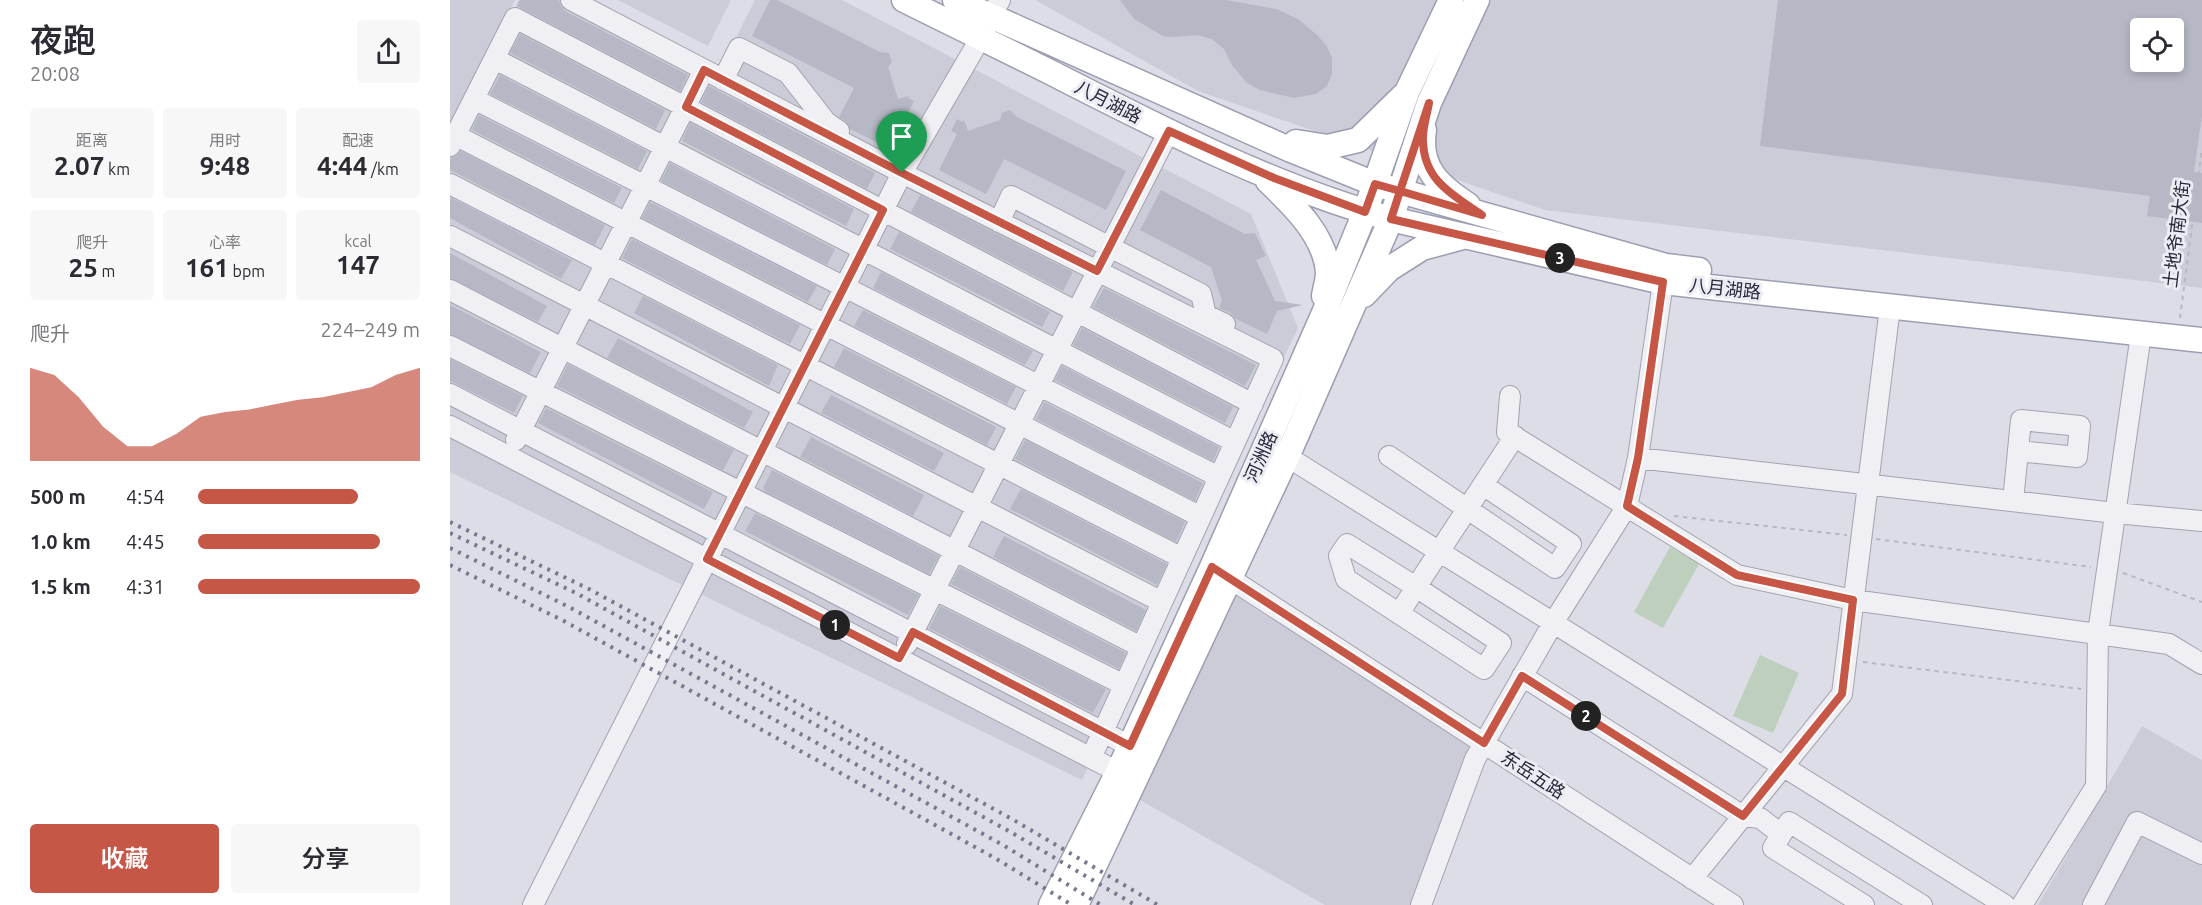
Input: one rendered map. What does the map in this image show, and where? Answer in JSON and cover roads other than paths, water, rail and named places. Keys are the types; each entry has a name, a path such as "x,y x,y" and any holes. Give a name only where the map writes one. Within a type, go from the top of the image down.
{"main road":[{"name":"八月湖路","path":"904,0 991,18 1169,131 1257,171 1365,212 1391,219 1663,282 2202,340"},
{"name":"八月湖路","path":"955,0 1264,138 1375,184 1666,266 2191,325"},
{"name":"河洲路","path":"1051,905 1130,746 1222,573 1267,444 1365,212 1407,92 1451,0"},
{"path":"1076,905 1222,573 1287,456 1391,219 1429,103 1477,0"},
{"path":"1264,138 1328,147 1358,140 1407,92"},
{"path":"1429,103 1423,141 1430,172 1444,189 1482,215"},
{"path":"1257,171 1292,203 1319,239 1328,273 1320,322"},
{"path":"1348,318 1370,286 1389,269 1422,248 1466,236"}],"street":[{"path":"571,0 902,173 1273,359 1091,758"},
{"path":"1201,517 626,223 453,141 515,18 1253,404"},
{"path":"533,905 902,173 991,18"},
{"path":"723,80 739,48 788,73 826,122 902,173"},
{"path":"495,58 1235,442"},
{"path":"508,456 704,70"},
{"path":"474,99 1220,477"},
{"path":"899,658 1169,131"},
{"path":"450,184 1182,558"},
{"path":"999,222 1011,196 1201,294 1206,315 1303,362"},
{"path":"450,236 1162,602"},
{"path":"1421,905 1475,759 1553,623 1627,506 1638,458 1663,282"},
{"path":"450,290 1141,647"},
{"path":"1692,879 1842,694 1890,307"},
{"path":"2022,905 2096,786 2098,633 2141,334"},
{"path":"450,346 1124,686"},
{"path":"450,394 1130,746"},
{"path":"1510,396 1508,432 1737,575 1853,600 2169,644 2202,664"},
{"path":"450,426 1118,772"},
{"path":"1399,614 1515,436"},
{"path":"1267,444 2005,905"},
{"path":"2013,501 2018,451"},
{"path":"1389,456 1555,568 1571,544 1483,485"},
{"path":"1638,458 2202,521"},
{"path":"1347,544 1416,587 1501,643 1484,669 1346,579 1339,556 1347,544"},
{"name":"东岳五路","path":"1222,573 1733,905"},
{"path":"1522,676 1743,816 1760,818 1781,834"},
{"path":"1868,871 1857,901 1773,848 1789,822 1868,871 1922,905"},
{"path":"2093,905 2137,822 2202,854"}],"railway":[{"path":"450,522 589,589 1012,819 1158,905"},
{"path":"450,533 576,593 1007,830 1135,905"},
{"path":"450,548 569,607 1003,845 1101,905"},
{"path":"450,565 562,620 995,858 1072,905"}]}
